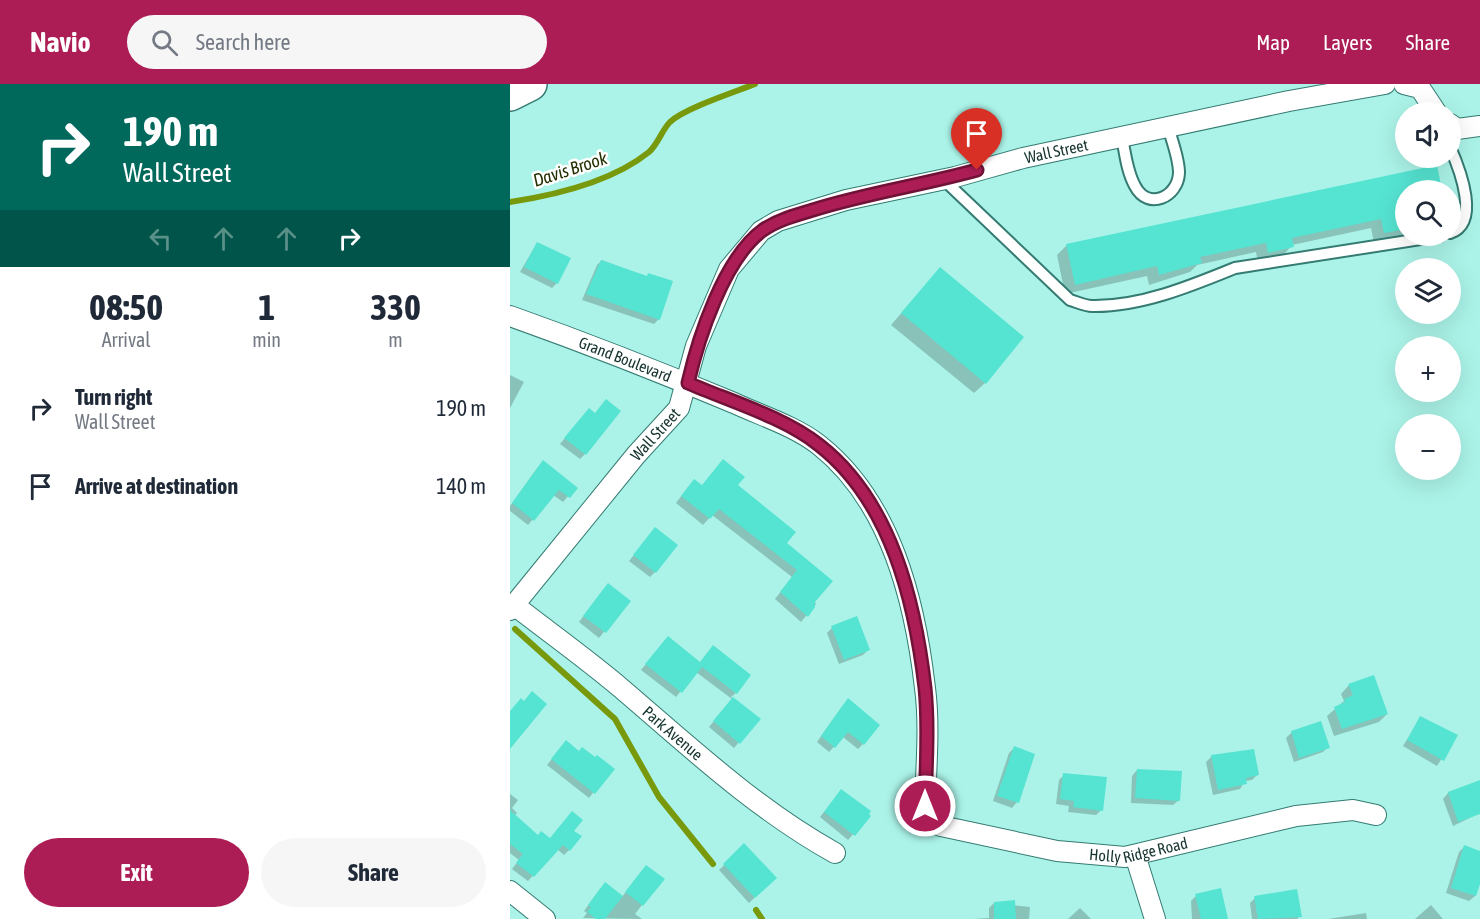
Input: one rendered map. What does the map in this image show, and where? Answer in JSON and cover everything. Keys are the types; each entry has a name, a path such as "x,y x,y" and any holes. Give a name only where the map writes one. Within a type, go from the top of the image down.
{"highway":[{"path":"510,94 530,84"}],"street":[{"name":"Wall Street","path":"512,608 636,455 679,408 688,383 696,346 729,269 761,231 778,221 846,200 943,179 1023,158 1385,84"},
{"path":"1404,84 1420,88 1429,102"},
{"path":"1461,128 1480,126"},
{"name":"Grand Boulevard","path":"510,316 688,383 798,431 819,445 859,488 889,536 911,605 925,690 926,793"},
{"name":"Park Avenue","path":"512,608 611,680 759,806 836,853"},
{"name":"Holly Ridge Road","path":"926,793 929,819 941,826 1057,851 1125,857 1296,816 1342,810 1376,815"},
{"path":"1135,855 1155,919"},
{"path":"510,891 545,919"}],"lane":[{"path":"1122,136 1136,188 1146,198 1157,200 1169,196 1179,173 1168,127"},
{"path":"1460,168 1477,204 1471,220 1461,229"},
{"path":"943,179 1070,300 1090,307 1134,302 1205,280 1235,268 1395,243"}],"building":[{"path":"1423,168 1438,168 1440,180 1395,180 1395,231 1384,233 1381,219 1292,238 1294,247 1268,253 1266,243 1200,257 1202,263 1159,275 1157,266 1075,285 1066,244"},
{"path":"537,242 571,258 558,284 524,267"},
{"path":"601,260 647,276 648,273 673,281 660,320 586,294"},
{"path":"940,267 1024,337 986,384 901,313"},
{"path":"606,399 621,411 586,455 564,438 589,408 595,413"},
{"path":"723,459 745,477 738,485 796,532 787,543 833,581 815,602 815,607 808,617 780,592 797,570 719,509 710,519 681,496 694,479 702,485"},
{"path":"543,460 578,488 570,498 559,490 534,521 512,503"},
{"path":"655,527 678,545 656,573 633,555"},
{"path":"608,583 631,601 606,633 583,616"},
{"path":"857,616 870,650 844,660 831,626"},
{"path":"668,636 700,662 713,645 751,675 737,694 702,667 682,693 645,664"},
{"path":"1374,675 1388,714 1342,729 1334,707 1353,695 1348,684"},
{"path":"532,691 547,704 510,749 510,711 521,698 524,701"},
{"path":"733,697 761,719 740,744 713,721"},
{"path":"848,698 880,725 864,745 848,732 835,748 821,736"},
{"path":"1420,716 1458,735 1444,761 1407,740"},
{"path":"1321,721 1330,748 1299,758 1291,731"},
{"path":"566,740 579,751 582,747 595,757 597,755 615,769 595,794 551,759"},
{"path":"1014,746 1035,754 1019,803 997,796"},
{"path":"1254,749 1259,775 1246,778 1247,784 1218,790 1211,755"},
{"path":"1137,769 1182,771 1180,801 1135,798"},
{"path":"1063,773 1107,777 1103,811 1073,807 1074,801 1060,799"},
{"path":"1480,780 1480,814 1458,822 1448,792"},
{"path":"841,789 871,811 869,814 871,816 855,836 824,812"},
{"path":"510,810 538,835 541,831 550,838 572,811 583,820 574,831 582,836 570,851 563,845 534,877 516,863 523,854 510,844"},
{"path":"744,843 777,878 755,898 723,864"},
{"path":"1464,845 1480,851 1480,884 1476,896 1451,888"},
{"path":"646,865 665,879 643,906 625,892"},
{"path":"605,882 623,896 605,919 596,919 587,912 591,907 588,905"},
{"path":"1221,888 1228,919 1201,919 1195,894"},
{"path":"1297,889 1302,917 1258,919 1254,896"},
{"path":"1015,900 1016,919 994,919 994,902"}],"waterway":[{"name":"Davis Brook","path":"510,202 583,186 618,171 649,152 667,125 677,117 698,106 755,84"},
{"path":"515,629 615,719 659,797 713,864"},
{"path":"756,910 762,919"}],"route":[{"path":"925,806 925,690 911,605 889,536 859,488 837,461 819,445 798,431 688,383 696,346 729,269 761,231 778,221 846,200 955,177 977,170"}]}
